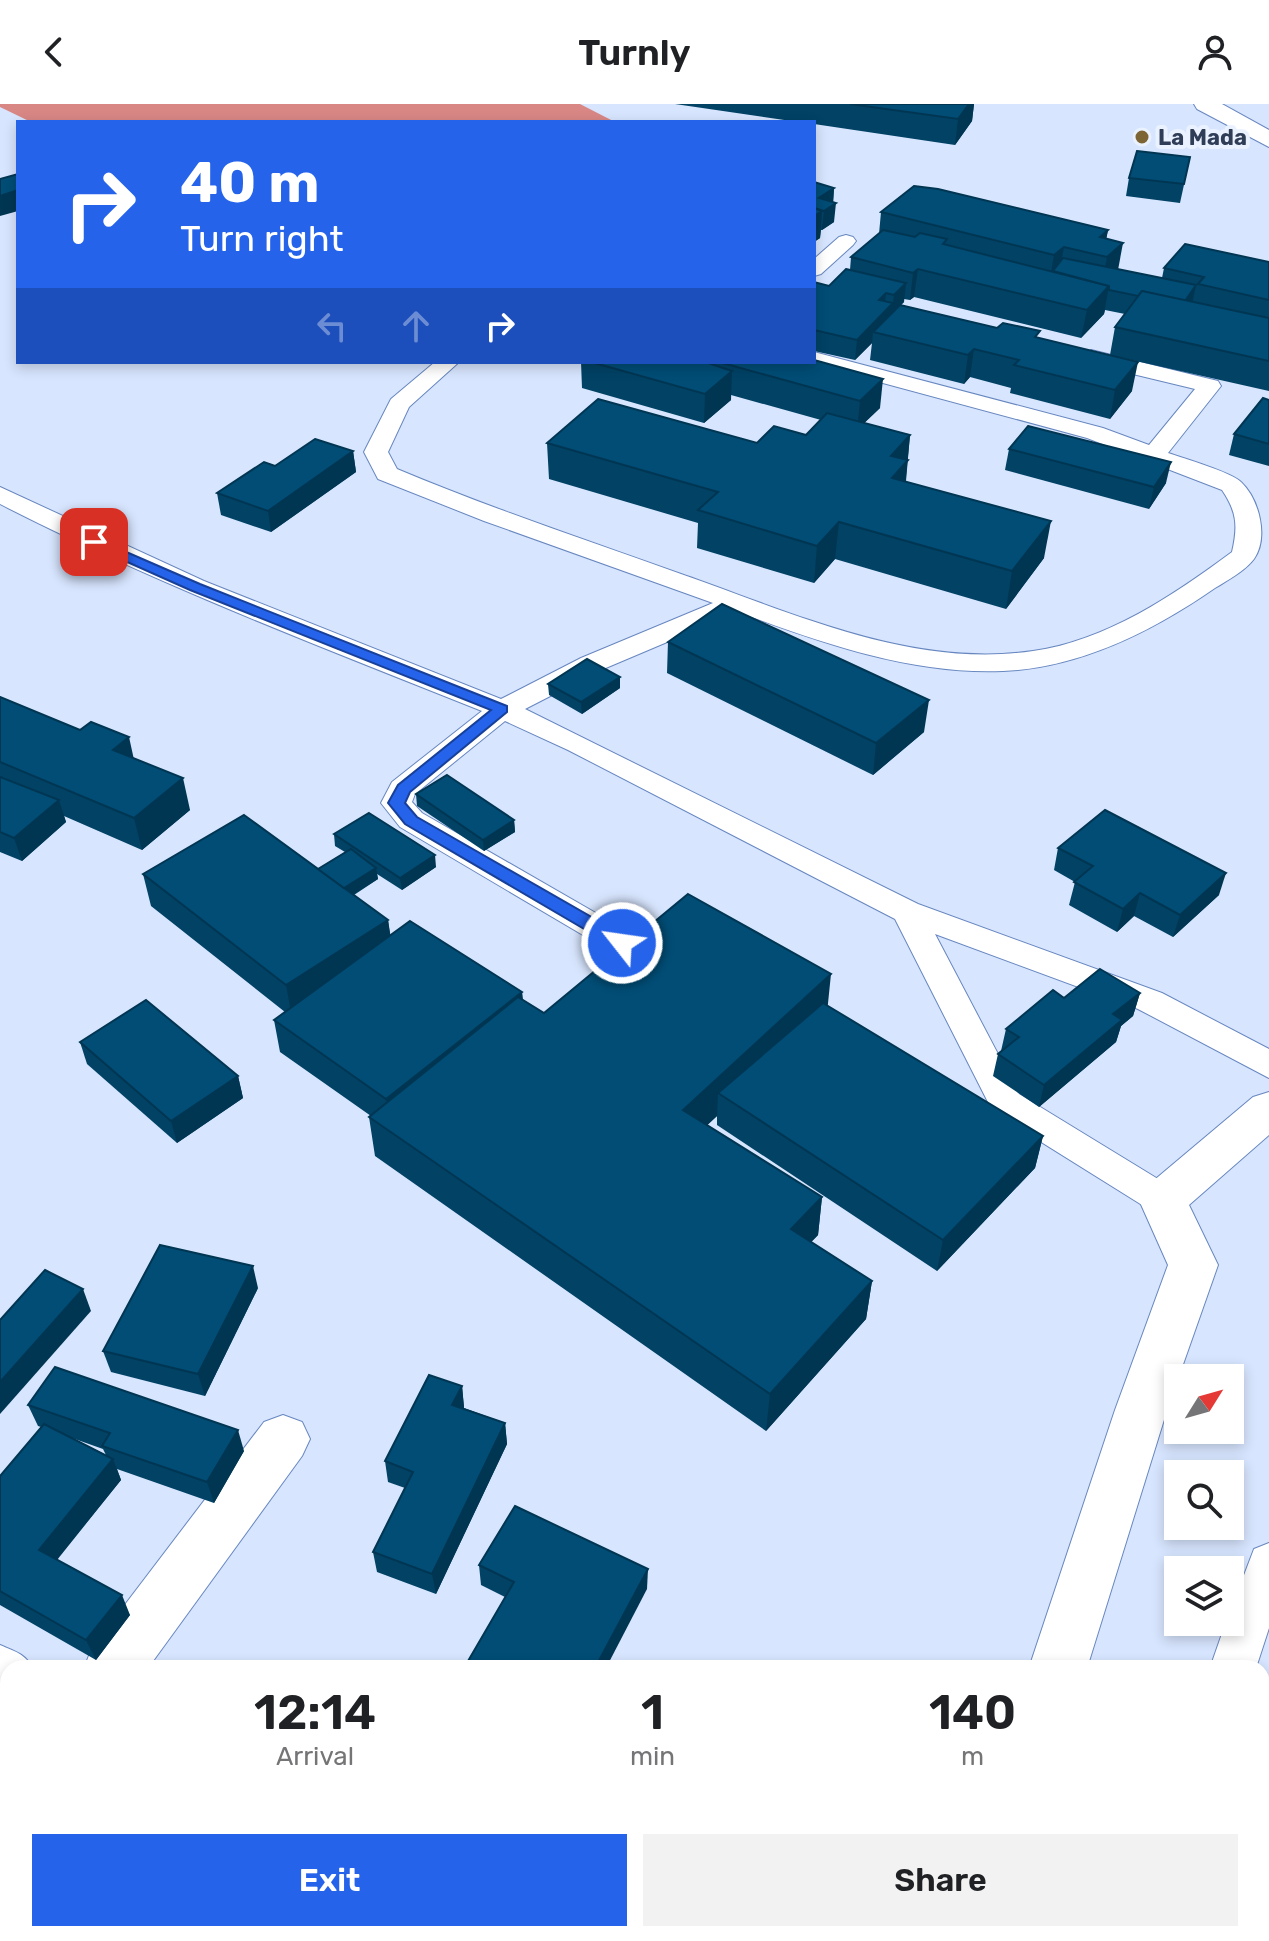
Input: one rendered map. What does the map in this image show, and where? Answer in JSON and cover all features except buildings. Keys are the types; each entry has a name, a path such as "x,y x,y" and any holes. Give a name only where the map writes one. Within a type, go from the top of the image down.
{"street":[{"path":"1205,104 1269,140"},
{"path":"1061,1660 1141,1410 1193,1265 1163,1200 1269,1109"},
{"path":"119,1660 283,1439"}],"lane":[{"path":"816,268 846,241"},
{"path":"1071,352 1210,386 1154,454"},
{"path":"446,364 399,404 376,452 387,474 478,512 735,604 905,655 954,662 1004,663 1079,648 1123,630 1176,602 1244,555 1250,530 1247,509 1231,485 1095,433 816,360"},
{"path":"0,494 94,542 195,587 502,709 578,744 907,912 1150,1001 1269,1065"},
{"path":"622,943 411,820 396,803 403,789 502,709 591,664 735,604"},
{"path":"907,912 1006,1103 1163,1200"},
{"path":"1236,1660 1269,1563"}],"shaded area":[{"path":"0,104 580,104 611,120 27,120 0,107"}],"place":[{"name":"La Mada","path":"1142,137"}],"route":[{"path":"94,542 195,587 502,709 403,789 396,803 411,820 622,943"}]}
